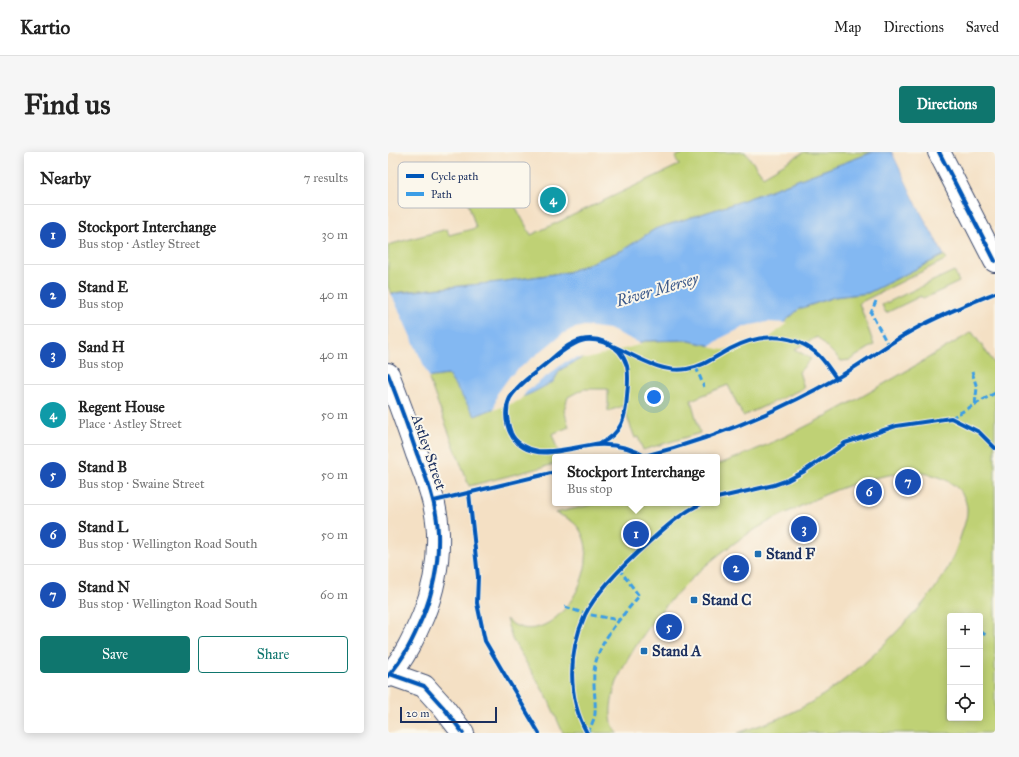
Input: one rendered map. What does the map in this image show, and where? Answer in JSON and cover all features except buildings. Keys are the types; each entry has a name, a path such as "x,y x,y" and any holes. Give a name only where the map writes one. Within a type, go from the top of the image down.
{"main road":[{"path":"939,152 995,261"},
{"name":"Astley Street","path":"388,374 434,501 438,532 438,559 434,583 428,604 410,644 389,675"},
{"path":"389,675 424,686 443,707 462,733"}],"green space":[{"path":"686,152 745,152 763,176 804,152 873,152 736,203 655,229 623,250 568,272 499,282 391,293 388,287 388,245 447,229 449,235 476,228 470,208 516,208 531,235 679,165 675,157"},
{"path":"944,255 947,259 859,303 874,345 850,360 841,361 817,337 795,349 811,359 799,372 804,388 743,416 728,385 691,400 700,433 643,450 638,437 635,438 623,406 608,411 608,389 583,389 568,397 564,410 569,427 552,434 559,454 552,454 552,465 469,486 428,377 448,375 553,382 560,370 580,359 645,341 685,340 722,348 767,338 799,309 834,297 868,293"},
{"path":"954,271 959,282 923,299 921,296 886,313 882,305"},
{"path":"972,332 995,364 995,733 738,733 790,714 814,701 847,678 906,622 927,599 940,581 950,563 958,543 966,518 967,506 962,494 951,483 934,475 915,472 889,475 850,485 824,495 780,516 740,539 700,570 682,588 664,607 634,648 616,684 612,702 611,720 618,733 563,733 548,699 512,639 506,619 523,628 541,626 558,616 572,600 581,580 586,559 584,539 574,523 568,518 555,513 586,506 720,506 720,464 784,437 848,404"}],"water":[{"name":"River Mersey","path":"873,152 892,152 918,207 944,255 868,293 834,297 799,309 767,338 722,348 685,340 645,341 580,359 560,370 553,382 532,393 475,416 448,375 388,383 388,294 499,282 568,272 623,250 655,229 736,203"}],"pier":[{"path":"892,152 894,152 920,206 946,254 945,256 918,207"},
{"path":"390,291 430,379 388,385 388,292"},
{"path":"767,322 787,323 767,340 723,350 709,347 723,337 746,326"},
{"path":"584,326 609,329 642,344 587,359 576,358 565,362 526,392 521,400 494,410 497,394 510,376 561,335 572,329"}],"marked path":[{"path":"876,301 871,313 888,345"},
{"path":"696,367 704,387"},
{"path":"972,372 977,388 975,404"},
{"path":"951,418 995,393"},
{"path":"588,733 595,715 594,672 596,661 611,631 639,596 620,570"},
{"path":"565,607 586,614 619,620"}],"cycle path":[{"path":"939,152 995,261"},
{"path":"652,454 716,434 789,403 845,373 894,341 925,324 995,293"},
{"path":"612,346 658,366 672,369 687,369 699,366 730,349 752,340 774,337 785,338 795,341 815,352 824,361 836,378"},
{"path":"551,359 569,345 581,340 597,340 612,346"},
{"path":"551,359 581,341 592,340 612,346"},
{"path":"518,443 538,451 561,450 601,443 618,430 624,418 628,377 627,366 624,358 619,351 612,346"},
{"path":"543,366 551,359"},
{"path":"543,366 551,359"},
{"path":"510,399 520,385 543,366"},
{"path":"510,399 520,386 543,366"},
{"path":"388,374 431,492 436,512 438,533 438,554 435,575 427,606 408,648 388,676"},
{"path":"508,404 510,399"},
{"path":"508,404 510,399"},
{"path":"508,404 506,418 508,425"},
{"path":"508,404 508,425"},
{"path":"720,497 774,485 788,480 803,472 845,443 896,426 951,418 979,432 995,448"},
{"path":"508,425 515,440"},
{"path":"508,425 515,440"},
{"path":"515,440 518,443"},
{"path":"518,443 531,451 540,452 559,451 597,445 610,445 623,447 641,454"},
{"path":"434,501 552,473"},
{"path":"469,493 478,577 477,603 485,641 539,733"},
{"path":"587,733 580,719 576,705 572,675 575,644 585,615 590,605 605,586 632,557 674,520 697,506"},
{"path":"390,674 424,686 443,707 463,733"}],"place":[{"name":"Regent House","path":"553,200"},
{"name":"Stand N","path":"908,482"},
{"name":"Stand L","path":"869,492"},
{"name":"Sand H","path":"804,529"},
{"name":"Stockport Interchange","path":"636,534"},
{"name":"Stand F","path":"758,554"},
{"name":"Stand E","path":"736,568"},
{"name":"Stand C","path":"694,600"},
{"name":"Stand B","path":"669,627"},
{"name":"Stand A","path":"644,651"}]}
